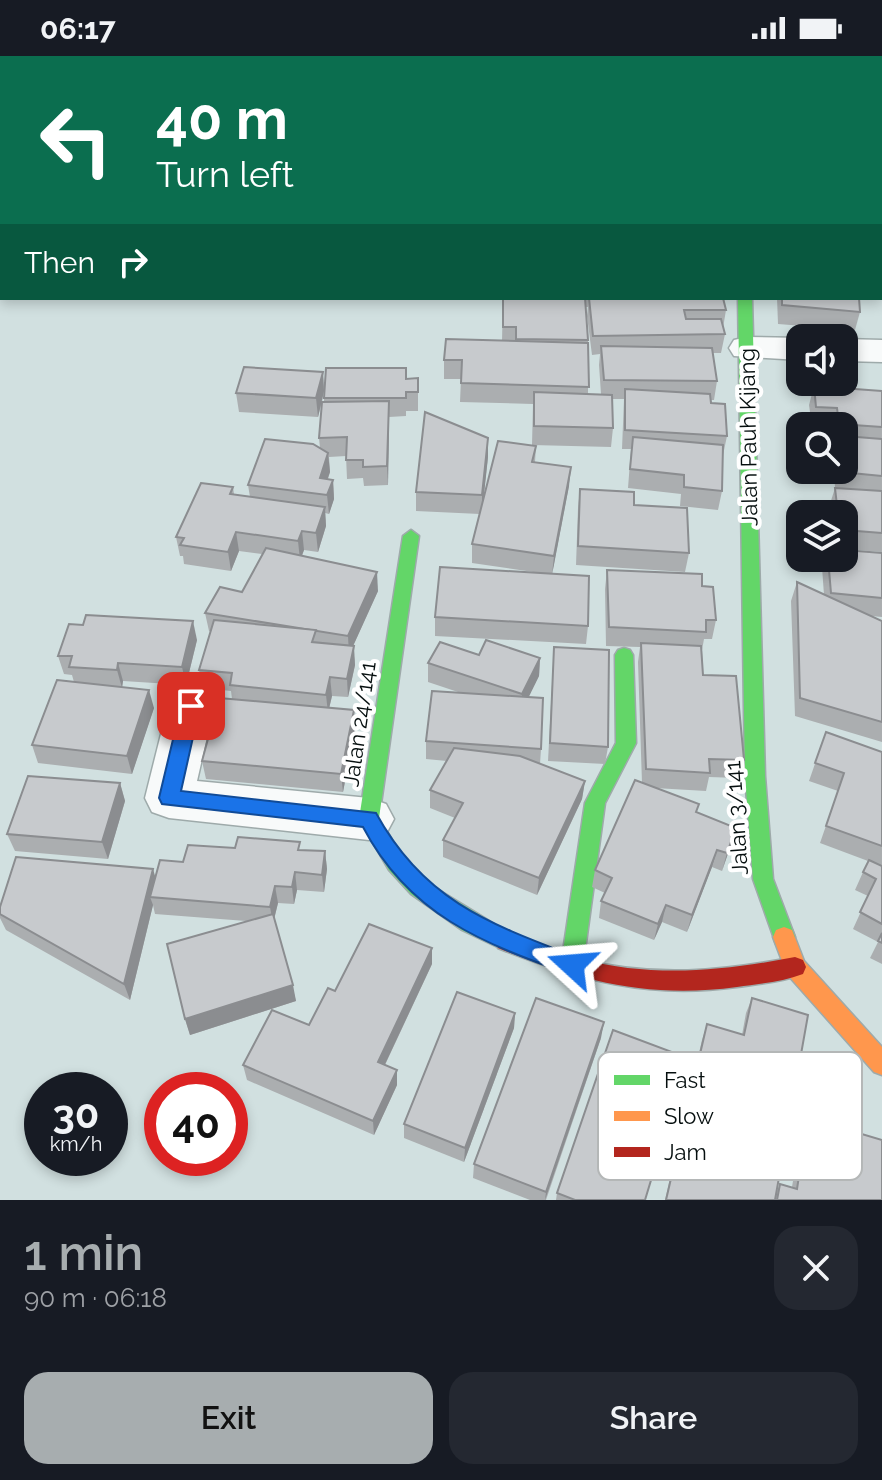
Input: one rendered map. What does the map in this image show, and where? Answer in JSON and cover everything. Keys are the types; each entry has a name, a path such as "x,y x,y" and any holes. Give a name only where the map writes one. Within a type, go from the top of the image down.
{"street":[{"name":"Jalan Pauh Kijang","path":"745,300 751,577"},
{"path":"747,348 786,349"},
{"path":"858,350 882,351"},
{"name":"Jalan 24/141","path":"411,536 369,819 388,854 417,888 470,922 518,946 572,965 660,984 725,981 795,967"},
{"name":"Jalan 3/141","path":"751,577 755,776 763,879 795,967 882,1064"},
{"path":"572,965 595,803 626,743 624,655"},
{"path":"191,706 169,798 369,819"}],"building":[{"path":"503,300 585,300 588,340 516,339 516,327 503,327"},
{"path":"589,300 724,300 726,310 684,310 686,319 721,319 725,334 593,336"},
{"path":"782,300 859,300 860,312 782,305"},
{"path":"446,339 588,343 589,387 461,383 462,360 444,360"},
{"path":"601,346 712,348 717,381 604,380"},
{"path":"244,367 323,372 316,398 236,393"},
{"path":"326,368 406,368 406,379 418,378 418,392 406,392 406,398 324,398"},
{"path":"625,389 710,394 711,403 725,404 727,436 625,430"},
{"path":"858,389 882,391 882,427 858,425 858,412 838,412 837,408 816,407 815,396 858,396"},
{"path":"534,392 612,395 613,428 534,426"},
{"path":"389,401 387,466 363,467 363,460 346,460 347,437 319,438 322,402"},
{"path":"425,412 488,438 482,495 416,492"},
{"path":"633,437 723,445 722,491 684,487 684,475 630,469"},
{"path":"858,437 882,439 882,476 858,474"},
{"path":"265,439 313,444 328,453 320,478 333,480 327,495 248,485"},
{"path":"498,441 536,446 532,462 571,467 554,556 472,544"},
{"path":"201,483 233,487 230,494 325,507 316,533 302,531 298,541 236,532 228,552 180,545 184,538 176,537"},
{"path":"835,488 882,491 882,533 858,531 858,500 836,500"},
{"path":"580,489 634,492 634,505 687,508 689,553 578,546"},
{"path":"266,548 377,572 348,636 205,613 220,587 242,592"},
{"path":"858,551 882,553 882,598 831,593 829,572 858,572"},
{"path":"440,567 589,576 588,626 435,617"},
{"path":"607,570 702,574 702,586 713,587 716,620 706,620 706,632 609,627"},
{"path":"797,582 882,621 882,722 800,698"},
{"path":"86,615 193,621 182,667 118,663 117,670 69,667 72,656 58,656 69,624 83,625"},
{"path":"214,620 316,630 312,642 354,646 347,679 330,677 326,695 230,685 232,673 199,670"},
{"path":"486,640 540,658 522,694 428,663 440,642 479,655"},
{"path":"641,643 701,646 703,675 736,676 744,760 709,759 710,773 646,769"},
{"path":"554,647 609,650 608,747 550,743"},
{"path":"57,680 149,690 127,756 32,745"},
{"path":"432,691 543,698 541,749 426,741"},
{"path":"219,698 354,710 341,774 202,761"},
{"path":"826,732 882,752 882,846 826,826 844,773 815,763"},
{"path":"454,748 520,756 585,781 539,878 443,840 463,803 430,790"},
{"path":"28,776 120,783 102,842 7,834"},
{"path":"635,780 699,804 696,812 736,828 727,853 717,850 692,915 666,905 658,924 601,901 612,878 595,870"},
{"path":"238,837 300,842 298,850 325,851 322,875 295,872 292,887 275,886 270,907 150,897 160,860 183,862 188,845 235,848"},
{"path":"16,857 153,869 124,984 0,914"},
{"path":"869,860 882,866 882,924 860,912 876,879 863,872"},
{"path":"273,914 293,985 185,1019 167,944"},
{"path":"369,924 432,948 378,1062 397,1070 373,1121 243,1065 272,1010 309,1025 328,988 335,991"},
{"path":"457,992 515,1013 465,1148 404,1124"},
{"path":"536,998 604,1022 546,1192 474,1164"},
{"path":"752,998 808,1015 801,1052 700,1052 707,1024 744,1035"},
{"path":"613,1030 672,1052 605,1052"},
{"path":"598,1074 598,1180 651,1180 645,1200 575,1200 557,1193"},
{"path":"862,1134 882,1140 882,1200 777,1200 780,1184 797,1189 798,1180 862,1180"},
{"path":"671,1180 779,1180 775,1200 666,1200"}],"traffic: fast":[{"path":"745,300 755,776 763,879 784,937"},
{"path":"411,536 369,819 396,864 418,888 470,923 506,941"},
{"path":"572,965 595,803 626,743 624,655"}],"traffic: slow":[{"path":"784,937 795,967 882,1064"}],"traffic: jam":[{"path":"506,941 581,968 648,981 717,980 795,967"}],"route":[{"path":"191,706 169,798 369,819 388,854 417,888 458,916 518,946 572,965"}]}
